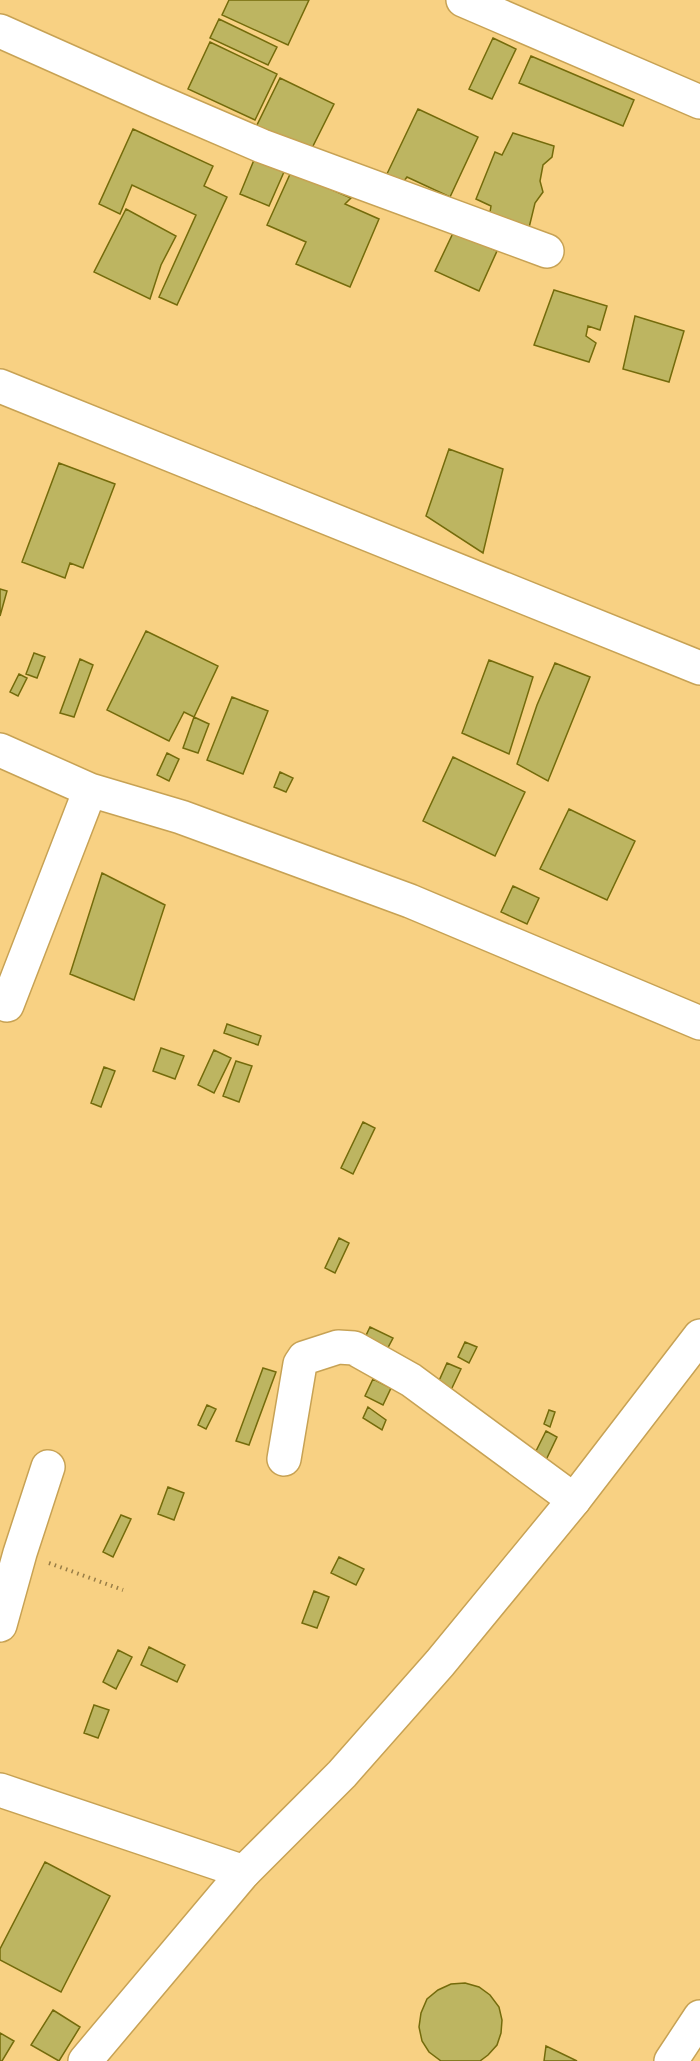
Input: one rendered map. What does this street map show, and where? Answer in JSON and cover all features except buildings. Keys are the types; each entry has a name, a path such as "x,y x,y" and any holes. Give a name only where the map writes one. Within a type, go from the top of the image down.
{"street":[{"path":"463,0 700,102"},
{"path":"0,31 262,146 547,251"},
{"path":"0,386 700,668"},
{"path":"0,750 90,790 181,817 410,901 700,1023"},
{"path":"7,1005 90,790"},
{"path":"284,1459 300,1364 304,1358 338,1347 354,1348 411,1380 574,1500"},
{"path":"85,2061 244,1872 350,1765 440,1663 696,1351"},
{"path":"0,1625 20,1552 48,1467"},
{"path":"0,1790 244,1872"},
{"path":"671,2061 700,2017"}],"path":[{"path":"20,1552 123,1590"}]}
